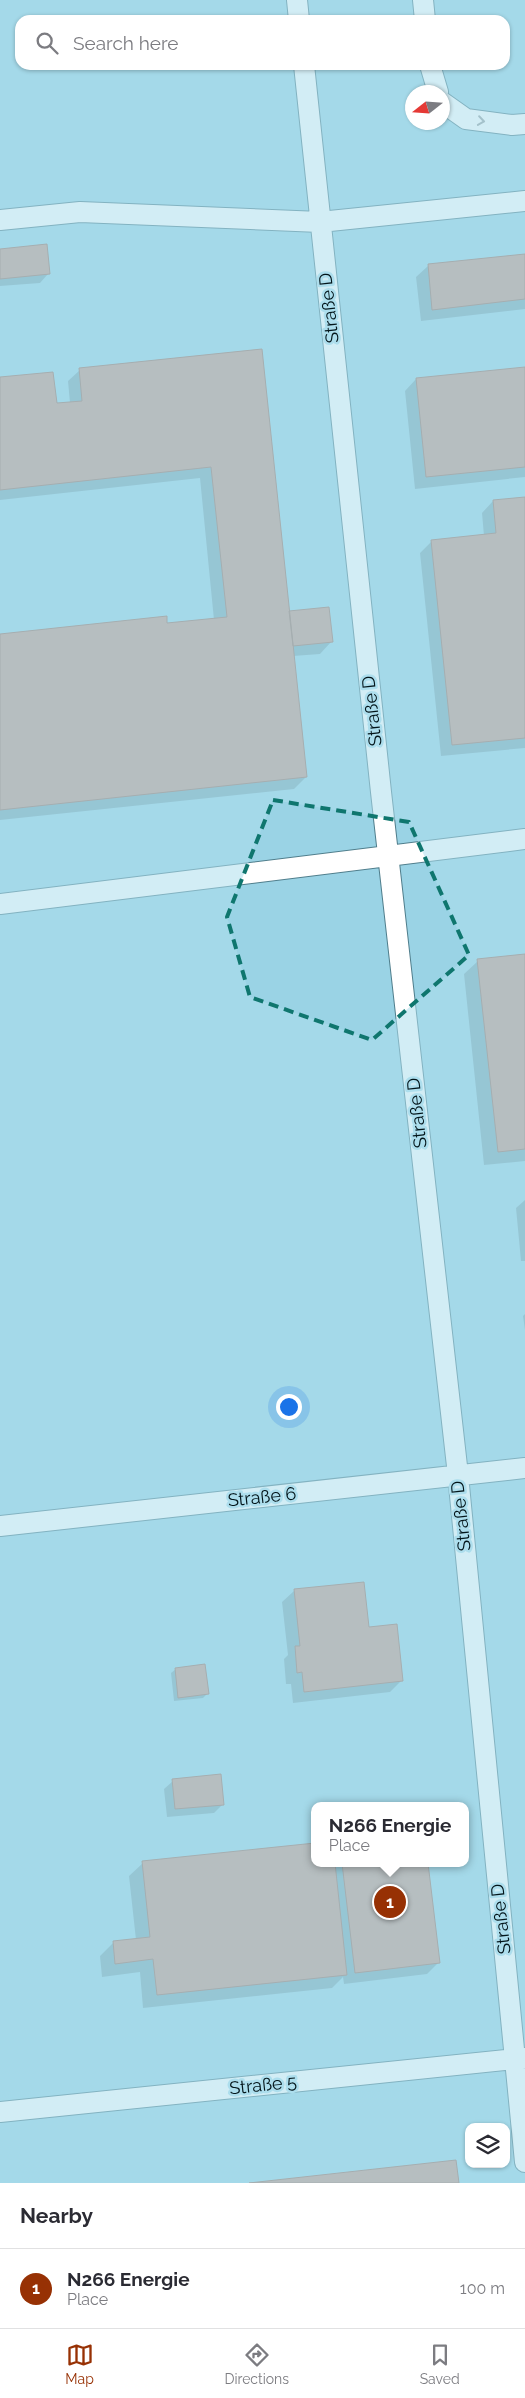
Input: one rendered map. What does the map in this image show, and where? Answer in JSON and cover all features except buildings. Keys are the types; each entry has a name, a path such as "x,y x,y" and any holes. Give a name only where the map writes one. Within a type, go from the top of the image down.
{"lane":[{"path":"297,0 298,15"},
{"path":"423,0 424,15"},
{"name":"Straße D","path":"305,70 388,858 458,1475 520,2058 525,2162"},
{"path":"431,70 436,85"},
{"path":"450,108 466,119 512,125 525,124"},
{"path":"0,220 80,212 320,222 525,202"},
{"path":"0,904 388,858 525,839"},
{"name":"Straße 6","path":"0,1526 525,1468"},
{"name":"Straße 5","path":"0,2112 520,2058"}],"highlighted area":[{"path":"273,800 409,822 469,955 372,1040 250,997 227,917"}],"shaded area":[{"path":"0,0 525,0 525,2183 0,2183"}],"place":[{"name":"N266 Energie","path":"390,1902"}]}
